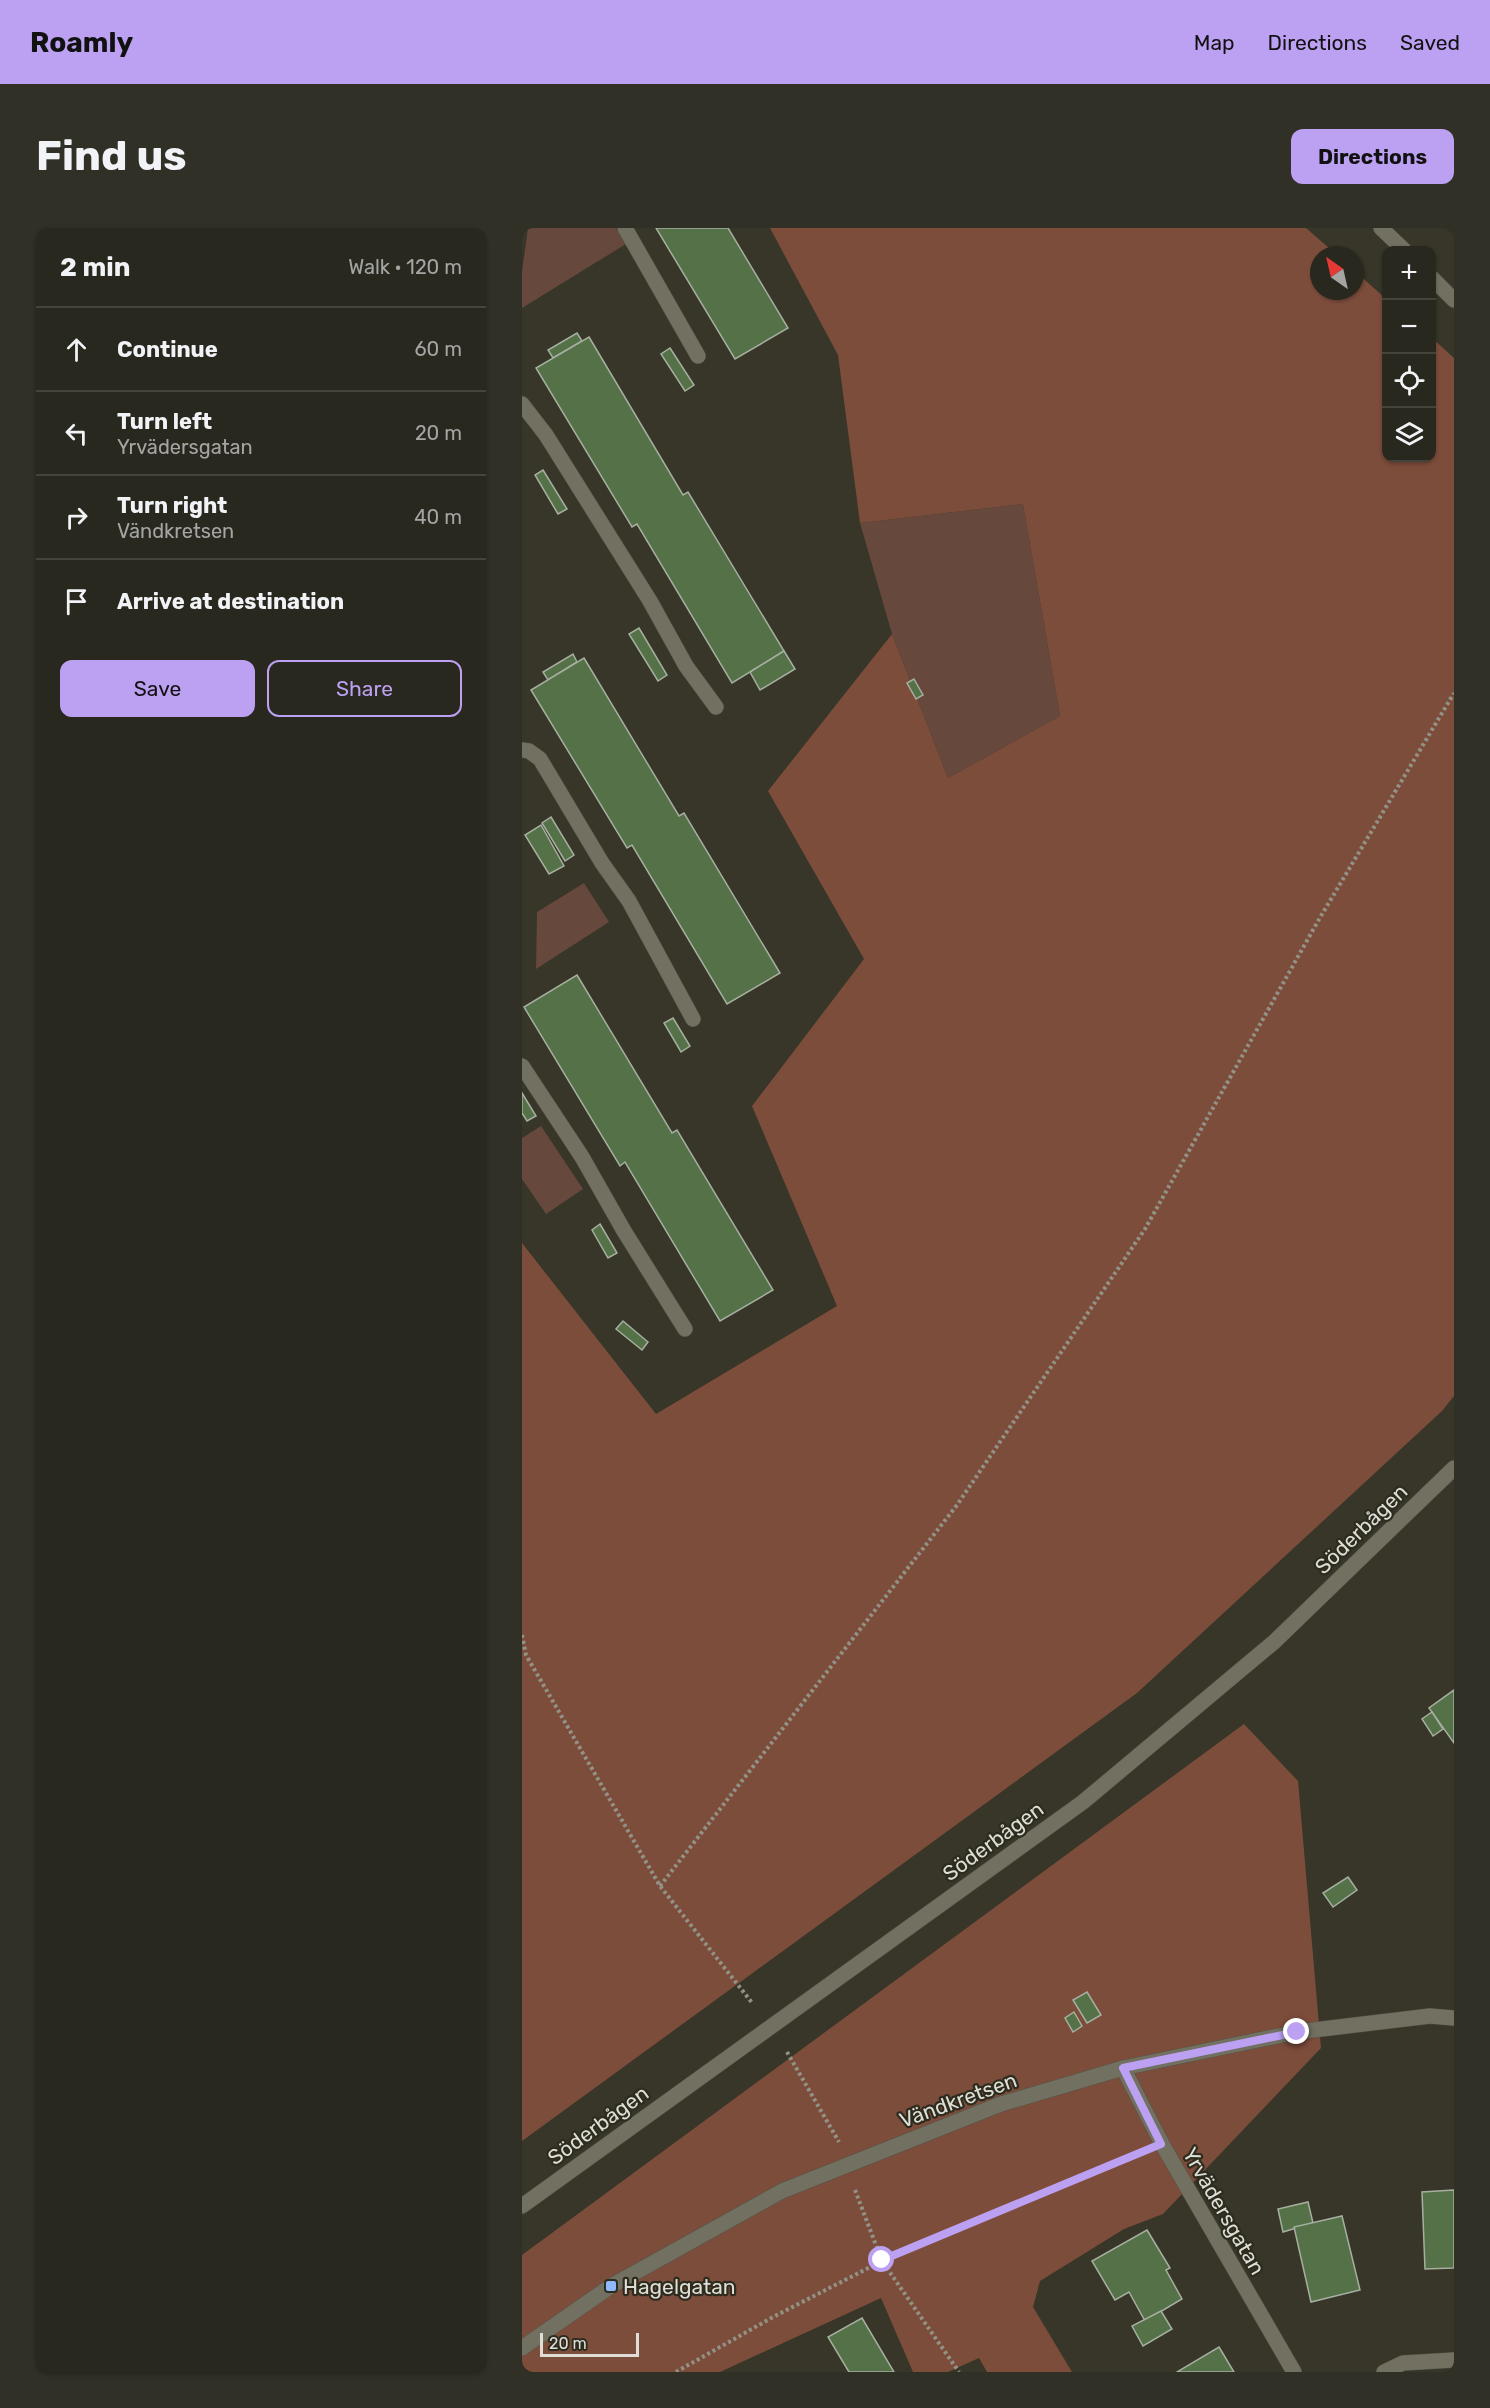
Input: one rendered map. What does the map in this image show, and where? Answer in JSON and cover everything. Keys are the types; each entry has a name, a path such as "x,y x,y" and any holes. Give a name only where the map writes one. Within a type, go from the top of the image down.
{"street":[{"path":"625,228 698,356"},
{"path":"1381,228 1400,246"},
{"path":"1436,283 1454,300"},
{"path":"522,404 546,435 650,601 686,666 716,706"},
{"path":"522,750 529,751 540,759 602,864 629,901 693,1019"},
{"path":"522,1066 582,1157 624,1231 685,1329"},
{"name":"Söderbågen","path":"522,2206 1083,1802 1274,1642 1454,1468"},
{"name":"Vändkretsen","path":"522,2348 611,2286 782,2191 1001,2103 1123,2068 1297,2032 1430,2016 1454,2018"},
{"name":"Yrvädersgatan","path":"1123,2068 1161,2144 1294,2372"},
{"path":"1384,2372 1403,2363 1454,2360"}],"path":[{"path":"660,1886 957,1505 1145,1229 1318,921 1454,693"},
{"path":"522,1635 524,1655 660,1886 753,2004"},
{"path":"786,2052 843,2148"},
{"path":"676,2372 773,2317 882,2260 1161,2144"},
{"path":"855,2190 882,2260 959,2372"}],"shaded area":[{"path":"528,228 616,228 626,244 522,308 522,272"},
{"path":"770,228 1306,228 1327,246 1310,246 1310,300 1364,300 1364,279 1382,295 1382,462 1436,462 1436,342 1454,358 1454,1396 1442,1411 1137,1693 522,2141 522,1243 656,1414 837,1306 752,1106 864,959 768,791 892,634 948,778 1060,716 1023,504 860,523 838,355"},
{"path":"1023,504 1060,716 948,778 892,634 860,523"},
{"path":"584,883 609,922 536,969 537,912"},
{"path":"541,1126 583,1189 546,1214 522,1179 522,1138"},
{"path":"1244,1724 1298,1781 1321,2048 1163,2214 1124,2229 1040,2281 1033,2307 1072,2372 987,2372 979,2358 948,2372 913,2372 881,2298 720,2372 522,2372 522,2255"}],"building":[{"path":"656,228 728,228 788,328 735,359"},
{"path":"577,333 582,341 553,358 548,350"},
{"path":"589,337 683,495 688,492 784,651 732,683 637,524 632,527 536,368"},
{"path":"670,348 694,385 685,391 661,354"},
{"path":"543,470 567,509 558,514 535,475"},
{"path":"639,628 667,675 658,681 629,634"},
{"path":"784,651 795,669 760,690 750,672"},
{"path":"573,654 577,662 548,680 543,672"},
{"path":"584,658 679,816 684,813 780,973 727,1004 632,845 627,848 531,690"},
{"path":"914,679 923,695 916,699 907,683"},
{"path":"551,817 574,855 565,861 542,823"},
{"path":"541,825 564,866 549,874 525,835"},
{"path":"577,975 672,1133 677,1130 773,1290 720,1321 625,1162 620,1166 524,1007"},
{"path":"673,1018 690,1046 681,1052 664,1023"},
{"path":"522,1093 536,1116 527,1121 522,1113"},
{"path":"600,1224 617,1253 608,1258 592,1230"},
{"path":"623,1321 648,1342 642,1350 616,1329"},
{"path":"1454,1690 1454,1743 1429,1708"},
{"path":"1432,1712 1443,1729 1433,1736 1422,1719"},
{"path":"1348,1877 1357,1890 1333,1907 1323,1893"},
{"path":"1087,1992 1101,2015 1087,2023 1073,2000"},
{"path":"1074,2012 1082,2026 1073,2032 1065,2018"},
{"path":"1454,2190 1454,2268 1425,2269 1422,2192"},
{"path":"1308,2202 1313,2223 1283,2232 1278,2209"},
{"path":"1342,2216 1360,2290 1311,2302 1294,2227"},
{"path":"1147,2230 1170,2268 1166,2270 1182,2299 1145,2321 1129,2292 1115,2300 1092,2261"},
{"path":"1161,2311 1172,2329 1143,2346 1132,2326"},
{"path":"862,2318 894,2372 849,2372 828,2337"},
{"path":"1219,2347 1234,2372 1177,2372"}],"place":[{"name":"Hagelgatan","path":"611,2286"}],"route":[{"path":"882,2260 1161,2144 1123,2068 1297,2032"}]}
